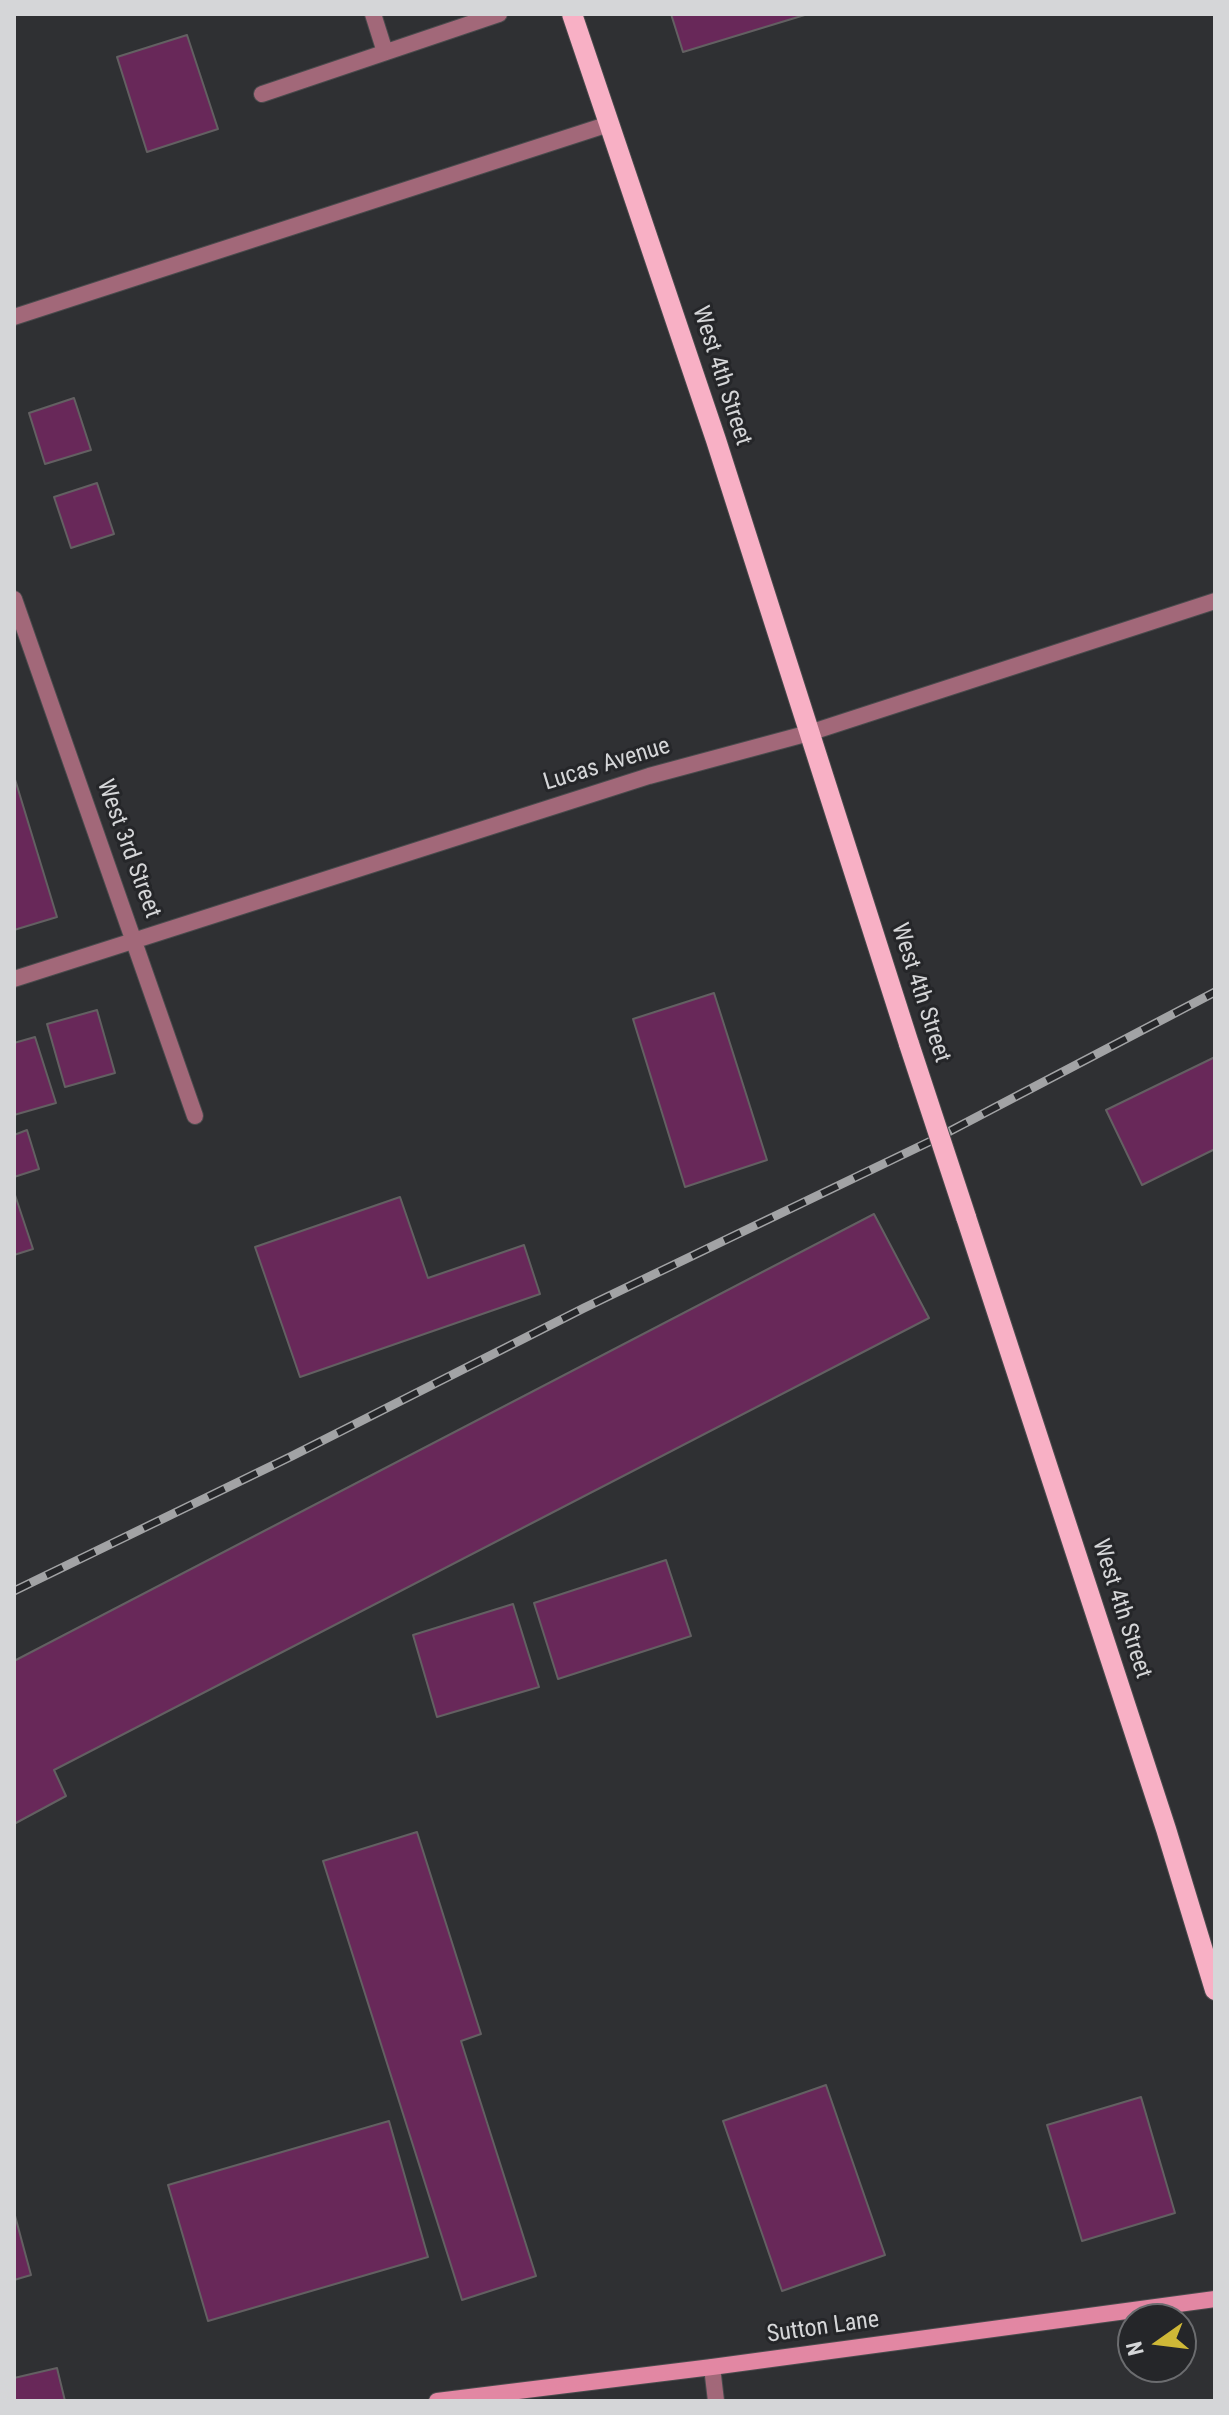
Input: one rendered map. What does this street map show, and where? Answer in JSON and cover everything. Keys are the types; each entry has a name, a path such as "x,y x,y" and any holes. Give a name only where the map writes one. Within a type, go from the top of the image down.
{"main road":[{"name":"West 4th Street","path":"572,14 716,440 1215,1990"}],"street":[{"path":"373,14 385,52"},
{"path":"262,94 499,14"},
{"path":"14,317 609,124"},
{"name":"West 3rd Street","path":"14,599 195,1116"},
{"name":"Lucas Avenue","path":"14,979 649,776 809,733 1215,601"},
{"name":"Sutton Lane","path":"437,2401 1215,2299"},
{"path":"712,2367 716,2401"}],"building":[{"path":"671,14 808,14 683,52"},
{"path":"187,35 218,129 147,152 117,57"},
{"path":"74,398 91,450 45,464 29,413"},
{"path":"97,483 114,534 71,548 54,497"},
{"path":"14,776 57,917 14,930"},
{"path":"714,993 767,1160 685,1187 633,1019"},
{"path":"97,1010 115,1073 65,1087 47,1024"},
{"path":"35,1037 56,1103 14,1115 14,1043"},
{"path":"1215,1057 1215,1149 1142,1185 1106,1110"},
{"path":"27,1130 39,1169 14,1177 14,1135"},
{"path":"14,1196 33,1249 14,1255"},
{"path":"400,1197 428,1278 524,1245 540,1294 300,1377 255,1247"},
{"path":"874,1214 929,1318 54,1770 66,1796 14,1824 14,1661"},
{"path":"666,1560 691,1636 558,1679 534,1603"},
{"path":"513,1604 539,1687 437,1717 413,1635"},
{"path":"417,1832 481,2034 461,2041 536,2276 462,2300 323,1861"},
{"path":"826,2085 885,2255 782,2291 723,2121"},
{"path":"1141,2097 1175,2213 1082,2241 1047,2125"},
{"path":"389,2121 428,2257 208,2321 168,2185"},
{"path":"14,2212 31,2275 14,2280"},
{"path":"57,2368 65,2401 14,2401 14,2378"}],"railway":[{"path":"14,1591 292,1456 584,1308 933,1140 1215,992"}]}
